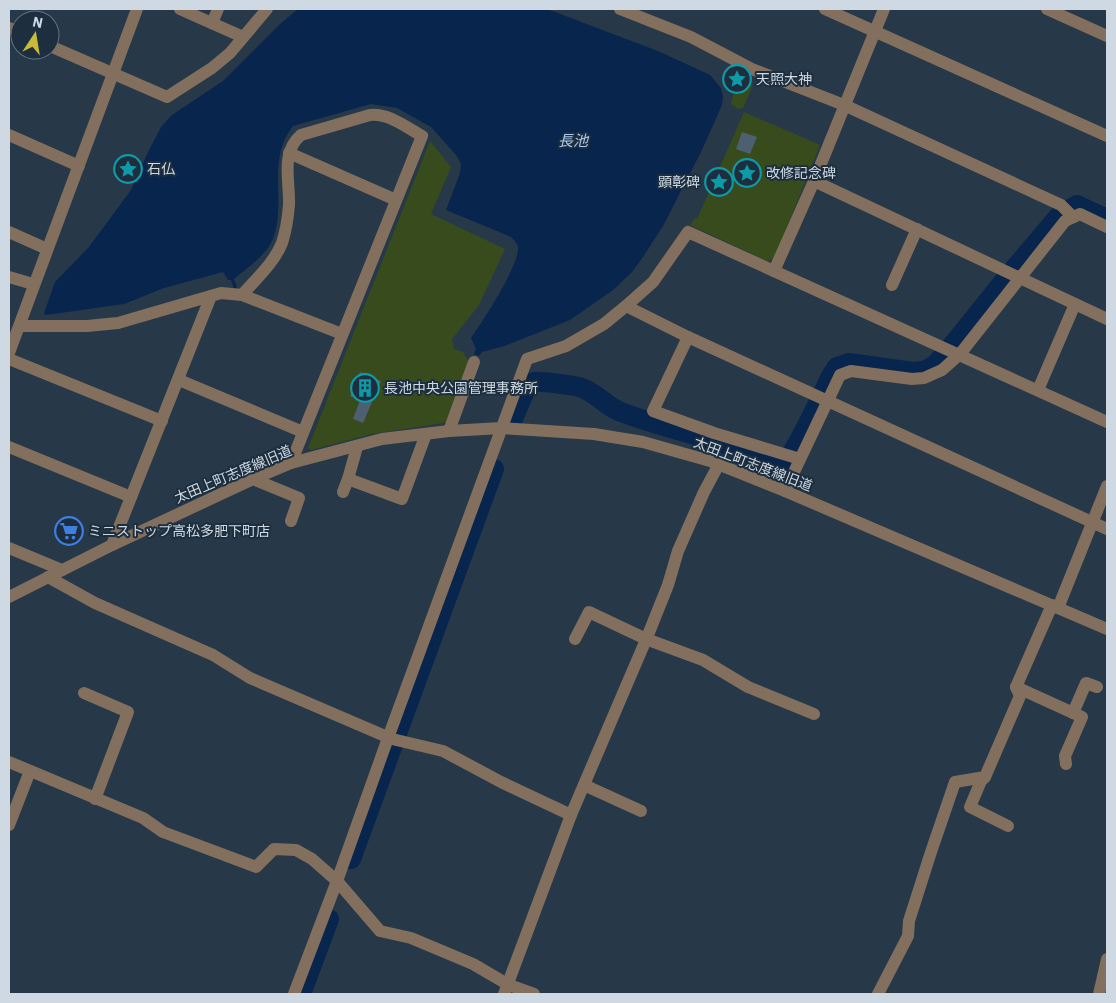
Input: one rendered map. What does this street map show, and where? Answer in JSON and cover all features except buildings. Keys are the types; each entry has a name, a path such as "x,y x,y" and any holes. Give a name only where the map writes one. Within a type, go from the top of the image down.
{"street":[{"path":"9,353 20,326 33,284 137,9"},
{"path":"180,9 243,37"},
{"path":"212,23 218,9"},
{"path":"60,50 168,97 212,68 230,53 267,9"},
{"path":"620,9 691,37 752,69 844,106 1068,212 1106,223"},
{"path":"825,9 1107,136"},
{"path":"774,271 814,181 884,9"},
{"path":"1047,9 1107,36"},
{"path":"242,295 264,270 282,243 289,204 287,168 289,153 295,141 301,136 378,114 392,119 422,136 291,463"},
{"path":"9,135 79,166"},
{"path":"289,153 396,200"},
{"path":"814,181 1107,319"},
{"path":"785,491 794,457 822,398 840,375 851,371 912,380 924,378 942,370 952,351 1014,274 1065,221 1068,212"},
{"path":"892,285 917,229"},
{"path":"9,232 47,249"},
{"path":"294,994 393,739 501,428 527,359 566,346 604,324 653,282 688,232 1107,422"},
{"path":"9,277 33,284"},
{"path":"20,326 87,326 118,323 221,293 242,295 342,334"},
{"path":"112,544 211,296"},
{"path":"1038,390 1075,304"},
{"path":"626,306 688,337 1107,529"},
{"path":"688,337 653,411 714,433 794,457"},
{"path":"9,358 162,421"},
{"path":"450,430 474,362"},
{"path":"179,380 303,432"},
{"name":"太田上町志度線旧道","path":"9,596 112,544 291,463 344,448 357,447 382,440 450,430 501,428 594,434 644,442 719,464 1107,629"},
{"path":"348,479 407,501 426,434"},
{"path":"9,446 131,497"},
{"path":"343,492 357,447"},
{"path":"506,989 571,815 646,639 668,584 678,551 704,492 719,464"},
{"path":"253,479 300,498 291,521"},
{"path":"1008,826 970,807 1020,696 1016,687 1055,607 1107,486"},
{"path":"9,548 62,570"},
{"path":"48,577 95,603 213,655 250,678 393,739 443,752 571,815"},
{"path":"575,639 588,612 646,639 703,660 748,687 814,714"},
{"path":"1072,713 1086,683 1097,687"},
{"path":"1016,687 1082,718 1065,756 1066,764"},
{"path":"84,693 128,712 96,799"},
{"path":"9,762 143,818 163,832 256,867 274,849 296,850 312,859 337,881 380,931 411,938 473,964 506,989 534,994"},
{"path":"9,826 30,771"},
{"path":"878,994 908,936 909,921 955,782 984,777"},
{"path":"584,785 641,811"},
{"path":"1099,994 1107,959"}],"green space":[{"path":"727,67 748,75 752,87 743,108 738,109 731,104 733,87 724,73"},
{"path":"744,112 820,145 774,259 767,261 690,225 695,218 697,219"},
{"path":"430,141 451,167 431,214 505,249 479,305 452,339 454,349 463,352 470,364 449,422 372,434 311,450 308,448"}],"water":[{"name":"長池","path":"298,9 547,9 658,51 710,75 721,88 722,105 701,152 663,226 632,272 613,290 570,320 504,346 482,352 479,356 474,354 476,349 471,338 507,279 517,255 518,246 511,237 446,210 460,173 461,164 457,156 431,127 397,108 371,104 293,126 280,154 278,168 278,212 272,241 260,257 234,279 237,287 234,289 231,280 228,280 223,272 164,288 124,304 46,315 44,313 55,282 89,247 131,190 161,127 172,115 223,81 280,24"}],"waterway":[{"path":"513,419 527,386 530,384 543,382 575,386 585,389 621,412 725,444 773,464 782,465 793,452 837,367 849,363 913,372 924,371 935,365 1058,217 1077,205 1107,219"},
{"path":"351,859 494,469"},
{"path":"301,994 329,919"}],"place":[{"name":"天照大神","path":"737,79"},
{"name":"石仏","path":"128,169"},
{"name":"改修記念碑","path":"747,173"},
{"name":"顕彰碑","path":"719,182"},
{"name":"長池中央公園管理事務所","path":"365,388"},
{"name":"ミニストップ高松多肥下町店","path":"69,531"}]}
